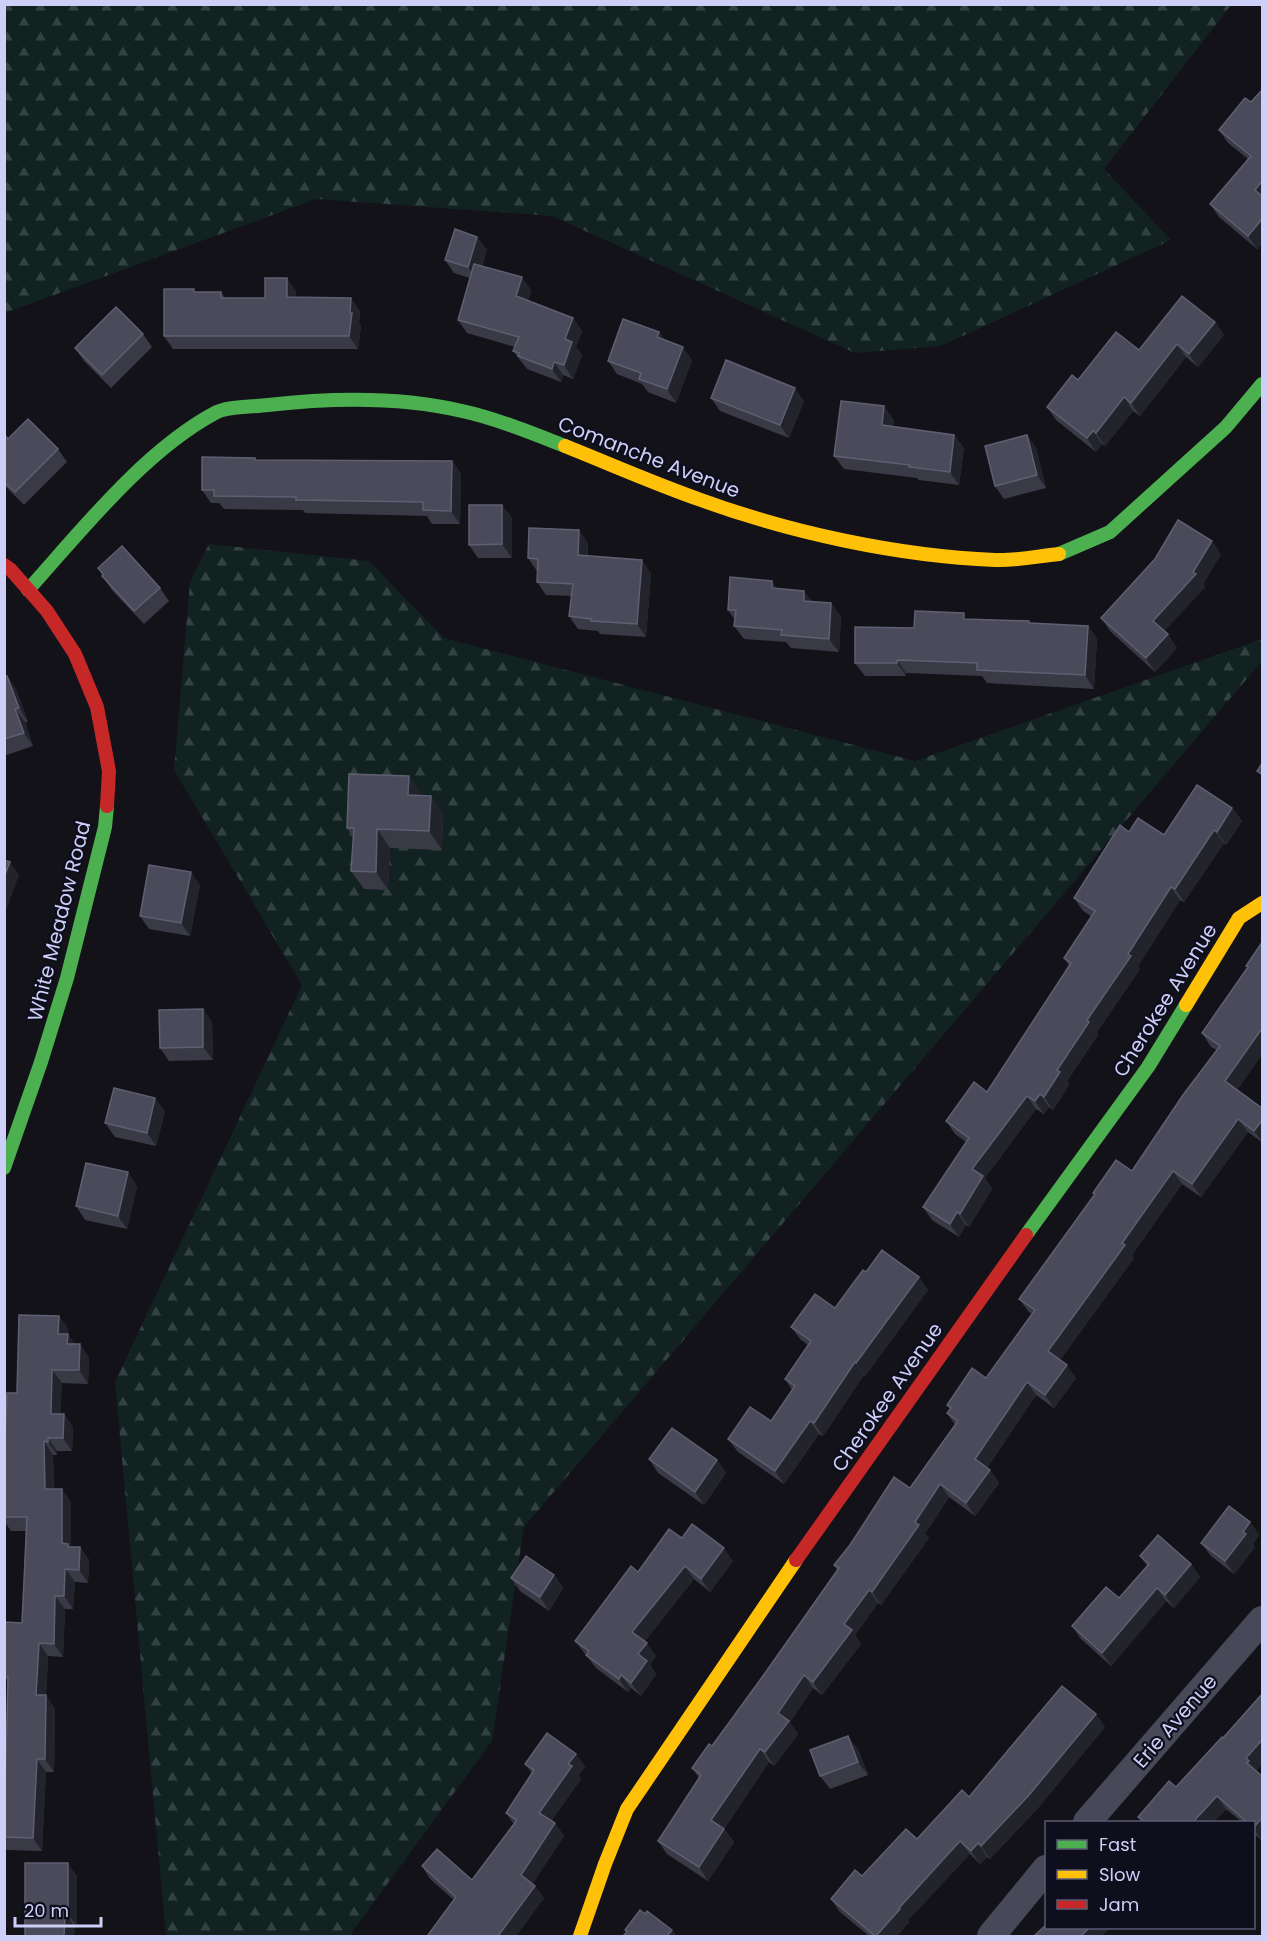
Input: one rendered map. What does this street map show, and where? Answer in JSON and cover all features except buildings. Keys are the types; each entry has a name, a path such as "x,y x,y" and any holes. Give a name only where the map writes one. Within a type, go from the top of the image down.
{"street":[{"name":"Comanche Avenue","path":"28,590 106,503 153,458 217,411 280,404 349,401 421,403 464,411 549,440 700,500 765,521 827,537 917,552 997,560 1061,554 1110,532 1226,427 1263,384"},
{"name":"White Meadow Road","path":"4,565 47,611 75,654 97,707 109,771 105,827 67,978 4,1168"},
{"name":"Cherokee Avenue","path":"580,1936 604,1864 627,1809 791,1567 1148,1067 1239,918 1263,903"},
{"name":"Erie Avenue","path":"1088,1821 1263,1620"},
{"path":"991,1936 1045,1871"}],"green space":[{"path":"5,4 1231,5 1104,169 1171,240 941,346 855,353 552,216 316,199 5,313"},
{"path":"209,544 369,561 444,638 915,761 1262,639 1262,661 524,1527 492,1741 352,1932 352,1936 166,1936 115,1382 302,985 174,770 190,582"}],"traffic: fast":[{"path":"1059,554 1110,532 1226,427 1262,384"},
{"path":"28,590 92,518 163,448 189,429 226,409 341,400 415,403 439,406 488,418 565,446"},
{"path":"4,1168 67,978 105,827 107,806"},
{"path":"1026,1235 1148,1067 1186,1005"}],"traffic: slow":[{"path":"565,446 736,512 846,541 958,558 995,560 1059,554"},
{"path":"1186,1005 1239,918 1262,903"},
{"path":"580,1936 627,1809 796,1560"}],"traffic: jam":[{"path":"4,565 47,611 75,654 97,707 109,771 107,806"},
{"path":"796,1560 1026,1235"}]}
